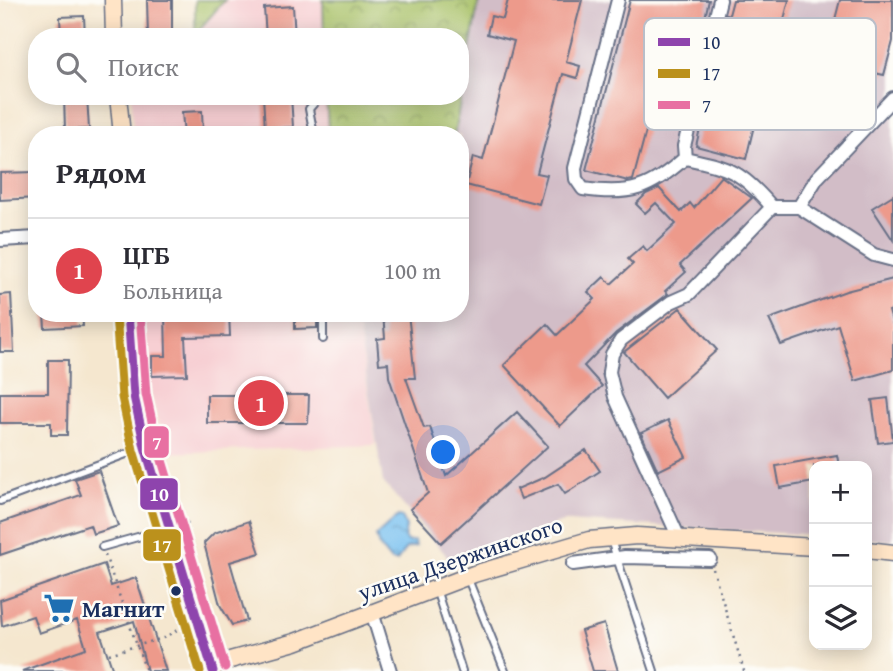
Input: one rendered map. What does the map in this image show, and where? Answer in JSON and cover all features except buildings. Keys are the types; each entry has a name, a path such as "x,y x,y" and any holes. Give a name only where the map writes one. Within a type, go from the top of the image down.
{"main road":[{"path":"113,0 114,28"},
{"path":"119,105 121,126"},
{"path":"129,322 134,396 145,447 177,527 213,668"},
{"name":"улица Дзержинского","path":"213,668 295,642 467,576 558,547 610,537 679,538 809,547"},
{"path":"872,551 893,553"}],"street":[{"path":"618,0 575,168 576,179 583,189 618,194 660,180 685,158"},
{"path":"716,18 720,0"},
{"path":"876,116 893,98"},
{"path":"685,158 684,146 688,130"},
{"path":"799,207 817,178 863,130"},
{"path":"685,158 736,171 748,180 772,207"},
{"path":"679,538 615,397 609,372 612,354 621,340 671,302 689,294 772,207 799,207 874,255 893,260"},
{"path":"0,240 28,238"},
{"path":"573,564 618,558 710,559"},
{"path":"372,611 390,671"}],"lane":[{"path":"312,105 309,109 312,126"},
{"path":"323,322 323,339"},
{"path":"0,501 145,447"},
{"path":"102,547 177,527"},
{"path":"610,537 654,671"},
{"path":"467,576 505,671"},
{"path":"436,588 462,671"}],"path":[{"path":"102,547 146,671"},
{"path":"710,559 744,671"},
{"path":"109,654 137,646 179,628"}],"shaded area":[{"path":"225,0 323,0 324,28 202,28"},
{"path":"479,0 893,0 893,541 872,539 872,461 809,461 809,535 565,521 454,564 383,482 357,322 469,322 469,126 456,126 460,105 469,105 469,54"},
{"path":"132,105 326,105 328,126 133,126"},
{"path":"139,322 357,322 376,445 167,453 141,360"}],"green space":[{"path":"195,0 225,0 200,28 195,28"},
{"path":"323,0 479,0 469,54 469,28 324,28"},
{"path":"327,105 460,105 456,126 328,126"}],"water":[{"path":"398,516 402,517 406,527 404,538 408,542 414,541 416,546 406,548 397,561 391,561 379,546 376,536"}],"transit line":[{"name":"17","path":"117,322 122,397 133,450 200,671"},
{"name":"10","path":"129,322 134,396 145,447 213,671"},
{"name":"7","path":"141,322 146,394 157,444 225,667"}],"place":[{"name":"ЦГБ","path":"261,403"},
{"name":"Магнит","path":"59,608"}]}
